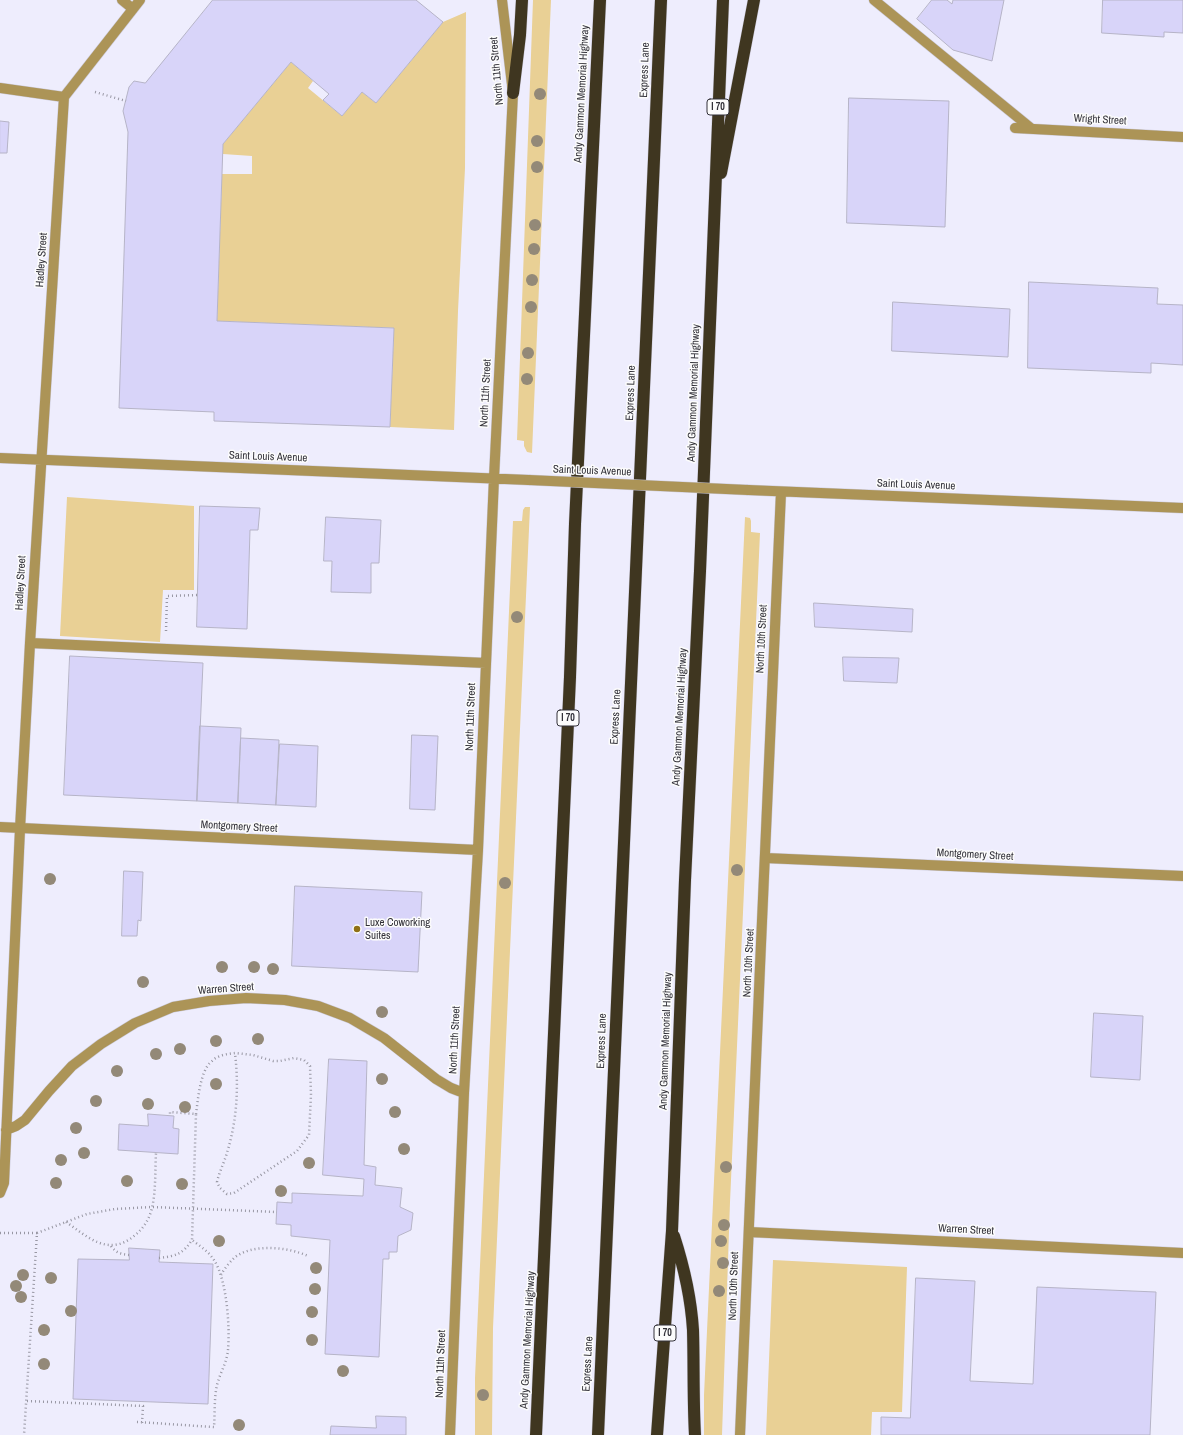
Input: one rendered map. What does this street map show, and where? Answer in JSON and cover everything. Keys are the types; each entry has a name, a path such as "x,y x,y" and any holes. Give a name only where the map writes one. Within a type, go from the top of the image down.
{"highway":[{"path":"513,93 520,35 522,0"},
{"name":"Andy Gammon Memorial Highway","path":"536,1435 600,0"},
{"name":"Express Lane","path":"598,1435 660,0"},
{"name":"Andy Gammon Memorial Highway","path":"657,1435 672,1231 686,864 723,0"},
{"path":"714,213 754,0"},
{"path":"672,1231 682,1261 693,1329 694,1435"}],"street":[{"path":"122,0 133,9"},
{"path":"0,88 64,97 140,0"},
{"name":"North 11th Street","path":"450,1435 464,1093 478,850 513,93 502,0"},
{"path":"874,0 1032,129"},
{"name":"Hadley Street","path":"0,1193 4,1183 30,643 64,97"},
{"name":"Wright Street","path":"1015,128 1183,137"},
{"name":"Saint Louis Avenue","path":"0,458 1183,508"},
{"name":"North 10th Street","path":"740,1435 781,492"},
{"path":"30,643 486,663"},
{"name":"Montgomery Street","path":"0,827 478,850"},
{"name":"Montgomery Street","path":"765,858 1183,876"},
{"name":"Warren Street","path":"6,1130 16,1126 24,1120 72,1066 101,1044 134,1023 173,1007 246,998 284,1000 318,1006 350,1018 384,1038 436,1079 451,1088 464,1093"},
{"name":"Warren Street","path":"748,1232 1183,1252"}],"path":[{"path":"95,92 126,101"},
{"path":"166,649 167,596 198,595"},
{"path":"159,1258 181,1253 192,1240 196,1114 205,1070 211,1061 221,1055 235,1052 253,1055 273,1061 294,1058 304,1060 310,1066 311,1095 309,1135 297,1151 234,1193 227,1194 220,1188 217,1182 226,1156 235,1114 238,1076 235,1052"},
{"path":"170,1116 170,1112 196,1114"},
{"path":"66,1222 94,1240 111,1246 120,1245 137,1234 146,1223 152,1207 156,1153"},
{"path":"0,1233 37,1233 87,1214 115,1209 152,1207 277,1212"},
{"path":"24,1435 37,1233"},
{"path":"137,1422 214,1427 217,1385 224,1369 228,1350 227,1304 221,1276 214,1260 204,1248 192,1240"},
{"path":"111,1246 115,1251 121,1254 129,1255"},
{"path":"221,1276 234,1258 244,1252 260,1249 285,1248 308,1256"},
{"path":"27,1401 142,1406 142,1422"}],"shaded area":[{"path":"533,0 551,0 532,453 527,452 524,446 524,441 517,440"},
{"path":"466,12 465,168 454,430 390,427 394,328 217,321 222,174 252,174 252,156 223,154 223,144 291,62 313,81 308,88 342,116 362,92 376,103 443,22"},
{"path":"67,497 194,506 194,590 163,590 160,642 60,636"},
{"path":"525,507 530,507 493,1328 492,1435 475,1435 475,1378 513,521 522,521 523,510"},
{"path":"745,517 750,518 751,532 760,533 730,1202 722,1435 704,1435 704,1395"},
{"path":"773,1260 907,1267 902,1412 872,1412 871,1435 766,1435"}],"building":[{"path":"213,0 416,0 443,22 376,103 362,92 342,116 323,100 329,94 291,62 223,144 217,321 394,328 390,427 214,421 214,412 119,408 128,132 123,111 129,87 134,81 145,83"},
{"path":"932,0 947,0 952,4 953,0 1004,0 992,61 953,50 917,19"},
{"path":"1103,0 1183,0 1183,33 1164,32 1164,37 1102,33"},
{"path":"849,98 949,101 945,227 847,223"},
{"path":"0,121 9,122 7,153 0,153"},
{"path":"1029,282 1158,288 1157,304 1183,305 1183,365 1151,363 1151,373 1028,368"},
{"path":"893,302 1010,309 1008,357 892,351"},
{"path":"200,506 260,508 258,530 250,530 247,629 197,627"},
{"path":"326,517 381,520 379,563 371,563 371,593 331,592 332,561 324,561"},
{"path":"814,603 913,609 912,632 815,627"},
{"path":"70,656 203,663 197,801 64,795"},
{"path":"843,657 899,658 897,683 844,681"},
{"path":"200,726 241,728 238,803 197,801"},
{"path":"412,735 438,736 435,810 410,809"},
{"path":"241,738 279,740 276,805 238,803"},
{"path":"280,744 318,746 316,807 276,805"},
{"path":"124,871 143,872 141,921 138,920 137,936 122,936"},
{"name":"Luxe Coworking Suites","path":"295,886 422,892 418,972 292,966"},
{"path":"1094,1013 1143,1016 1140,1080 1091,1077"},
{"path":"329,1059 367,1061 364,1165 376,1167 375,1185 402,1188 400,1207 413,1213 411,1230 398,1236 397,1252 389,1252 389,1259 383,1259 379,1357 325,1354 330,1240 291,1236 291,1225 276,1224 277,1202 292,1203 292,1193 363,1196 364,1179 323,1175"},
{"path":"148,1114 174,1116 173,1128 179,1129 178,1154 118,1150 119,1124 148,1126"},
{"path":"129,1248 160,1250 159,1262 213,1264 208,1404 73,1399 78,1259 129,1260"},
{"path":"916,1278 975,1281 970,1381 1033,1384 1037,1287 1156,1292 1150,1435 881,1435 881,1417 910,1418"},
{"path":"376,1416 406,1417 406,1435 330,1435 331,1426 376,1428"}],"place":[{"name":"Luxe Coworking Suites","path":"357,929"}]}
